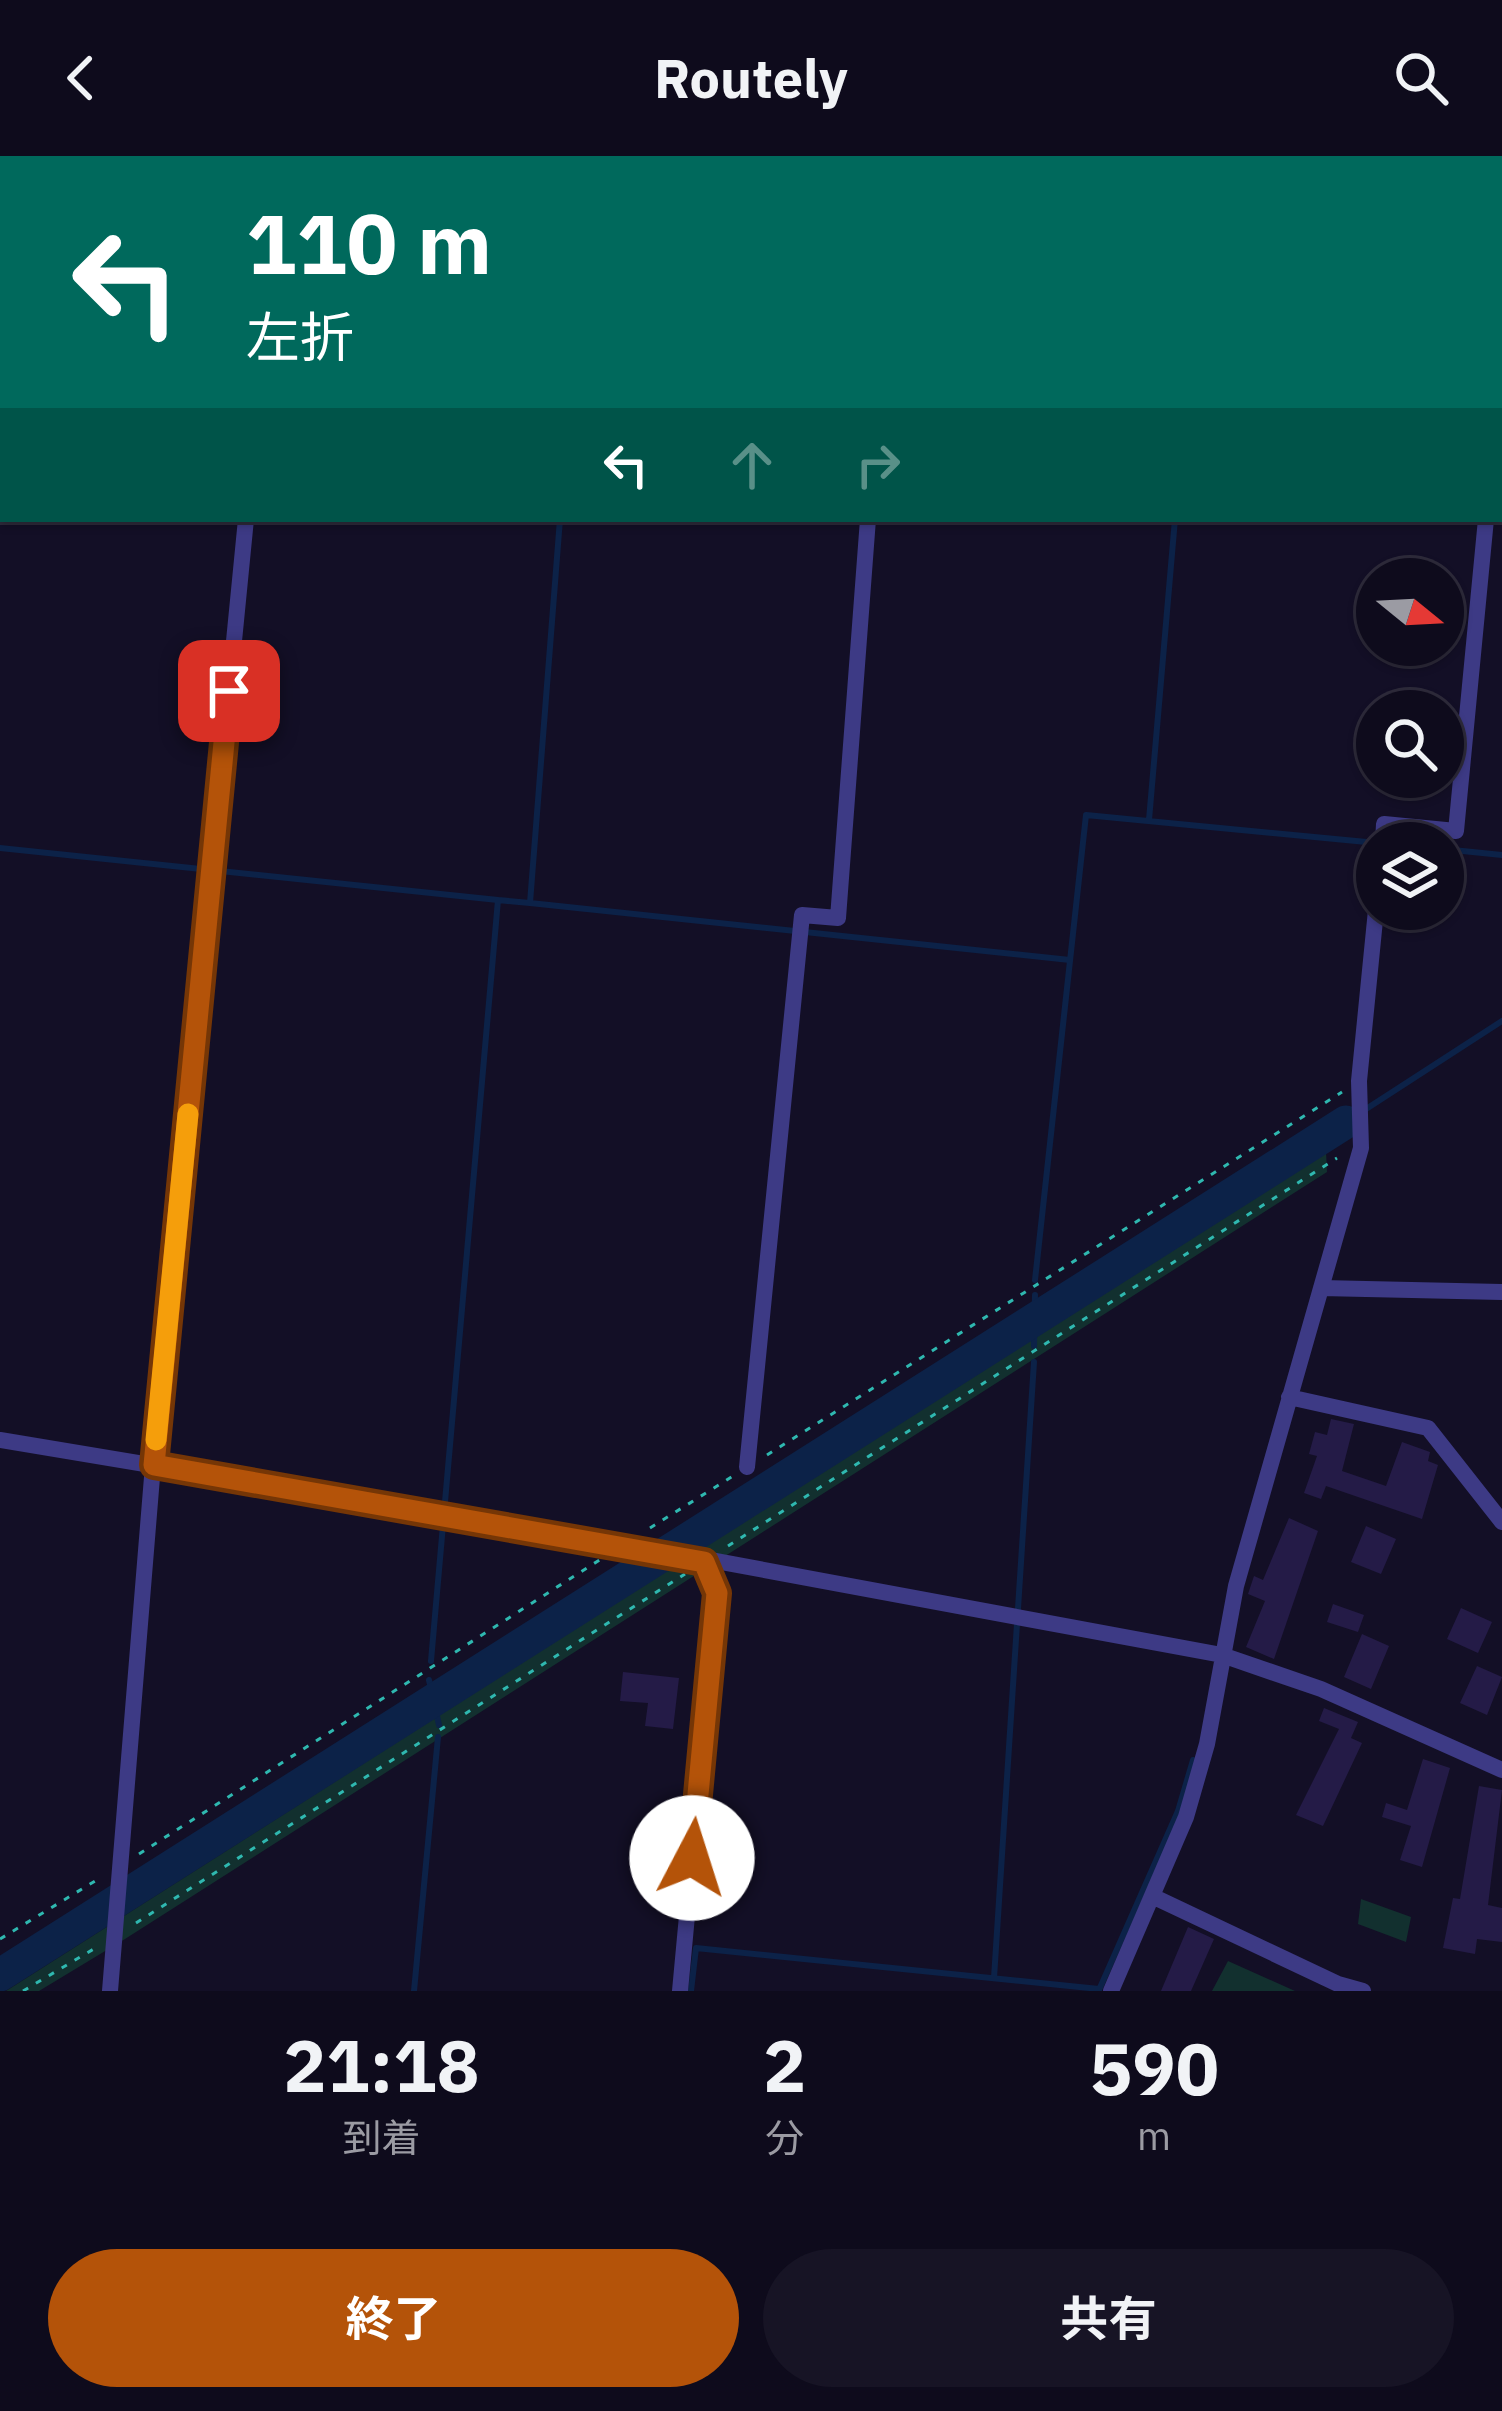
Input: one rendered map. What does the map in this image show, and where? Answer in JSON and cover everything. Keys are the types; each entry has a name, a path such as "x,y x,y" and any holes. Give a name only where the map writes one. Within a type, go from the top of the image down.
{"street":[{"path":"110,1991 154,1465 246,522"},
{"path":"747,1467 802,916 838,918 868,522"},
{"path":"1457,822 1486,522"},
{"path":"1111,1991 1186,1817 1207,1744 1222,1655 1289,1397 1361,1148 1359,1082 1374,930"},
{"path":"1321,1288 1502,1292"},
{"path":"1289,1397 1428,1428 1502,1522"},
{"path":"0,1440 624,1544 1222,1655 1322,1688 1502,1770"},
{"path":"680,1991 717,1593 704,1562"},
{"path":"1152,1895 1338,1984 1364,1991"}],"path":[{"path":"0,1939 1359,1082"}],"green space":[{"path":"1326,1151 1327,1172 125,1939 39,1991 6,1991"},
{"path":"1361,1899 1411,1917 1406,1942 1358,1924"},
{"path":"1228,1961 1295,1991 1212,1991"}],"building":[{"path":"1331,1419 1354,1424 1342,1471 1386,1486 1402,1442 1430,1452 1428,1461 1438,1465 1422,1519 1326,1486 1321,1499 1304,1493 1317,1456 1309,1454 1315,1432 1327,1435"},
{"path":"1289,1518 1318,1531 1274,1659 1246,1647 1265,1601 1248,1594 1254,1576 1263,1580"},
{"path":"1366,1526 1396,1539 1381,1574 1351,1562"},
{"path":"1333,1604 1364,1615 1358,1632 1327,1622"},
{"path":"1461,1608 1492,1622 1478,1653 1447,1639"},
{"path":"1362,1634 1389,1646 1371,1689 1344,1677"},
{"path":"1477,1666 1502,1677 1487,1715 1460,1703"},
{"path":"623,1672 679,1678 673,1729 645,1726 648,1703 620,1701"},
{"path":"1324,1708 1358,1722 1351,1738 1362,1743 1323,1826 1296,1815 1339,1729 1319,1721"},
{"path":"1423,1759 1450,1768 1422,1867 1400,1860 1411,1826 1382,1817 1386,1803 1407,1810"},
{"path":"1479,1786 1502,1790 1488,1905 1502,1908 1502,1942 1477,1939 1475,1954 1443,1948 1453,1898 1460,1899"},
{"path":"1188,1927 1214,1939 1191,1991 1161,1991"}],"waterway":[{"path":"431,1661 498,900 530,903 560,522"},
{"path":"1149,820 1175,522"},
{"path":"1035,1280 1086,815 1356,841"},
{"path":"0,848 498,900"},
{"path":"1464,851 1502,855"},
{"path":"530,903 1070,960"},
{"path":"1346,1122 1502,1021"},
{"path":"0,1975 1346,1122"},
{"path":"1034,1346 1035,1295"},
{"path":"994,1978 1034,1362"},
{"path":"429,1680 439,1725"},
{"path":"414,1991 438,1737"},
{"path":"1099,1990 1178,1811 1193,1760"},
{"path":"691,1991 696,1948 1099,1989"}],"slow traffic":[{"path":"156,1440 188,1114"}],"route":[{"path":"229,691 154,1465 624,1544 704,1562 717,1593 692,1858"}]}
